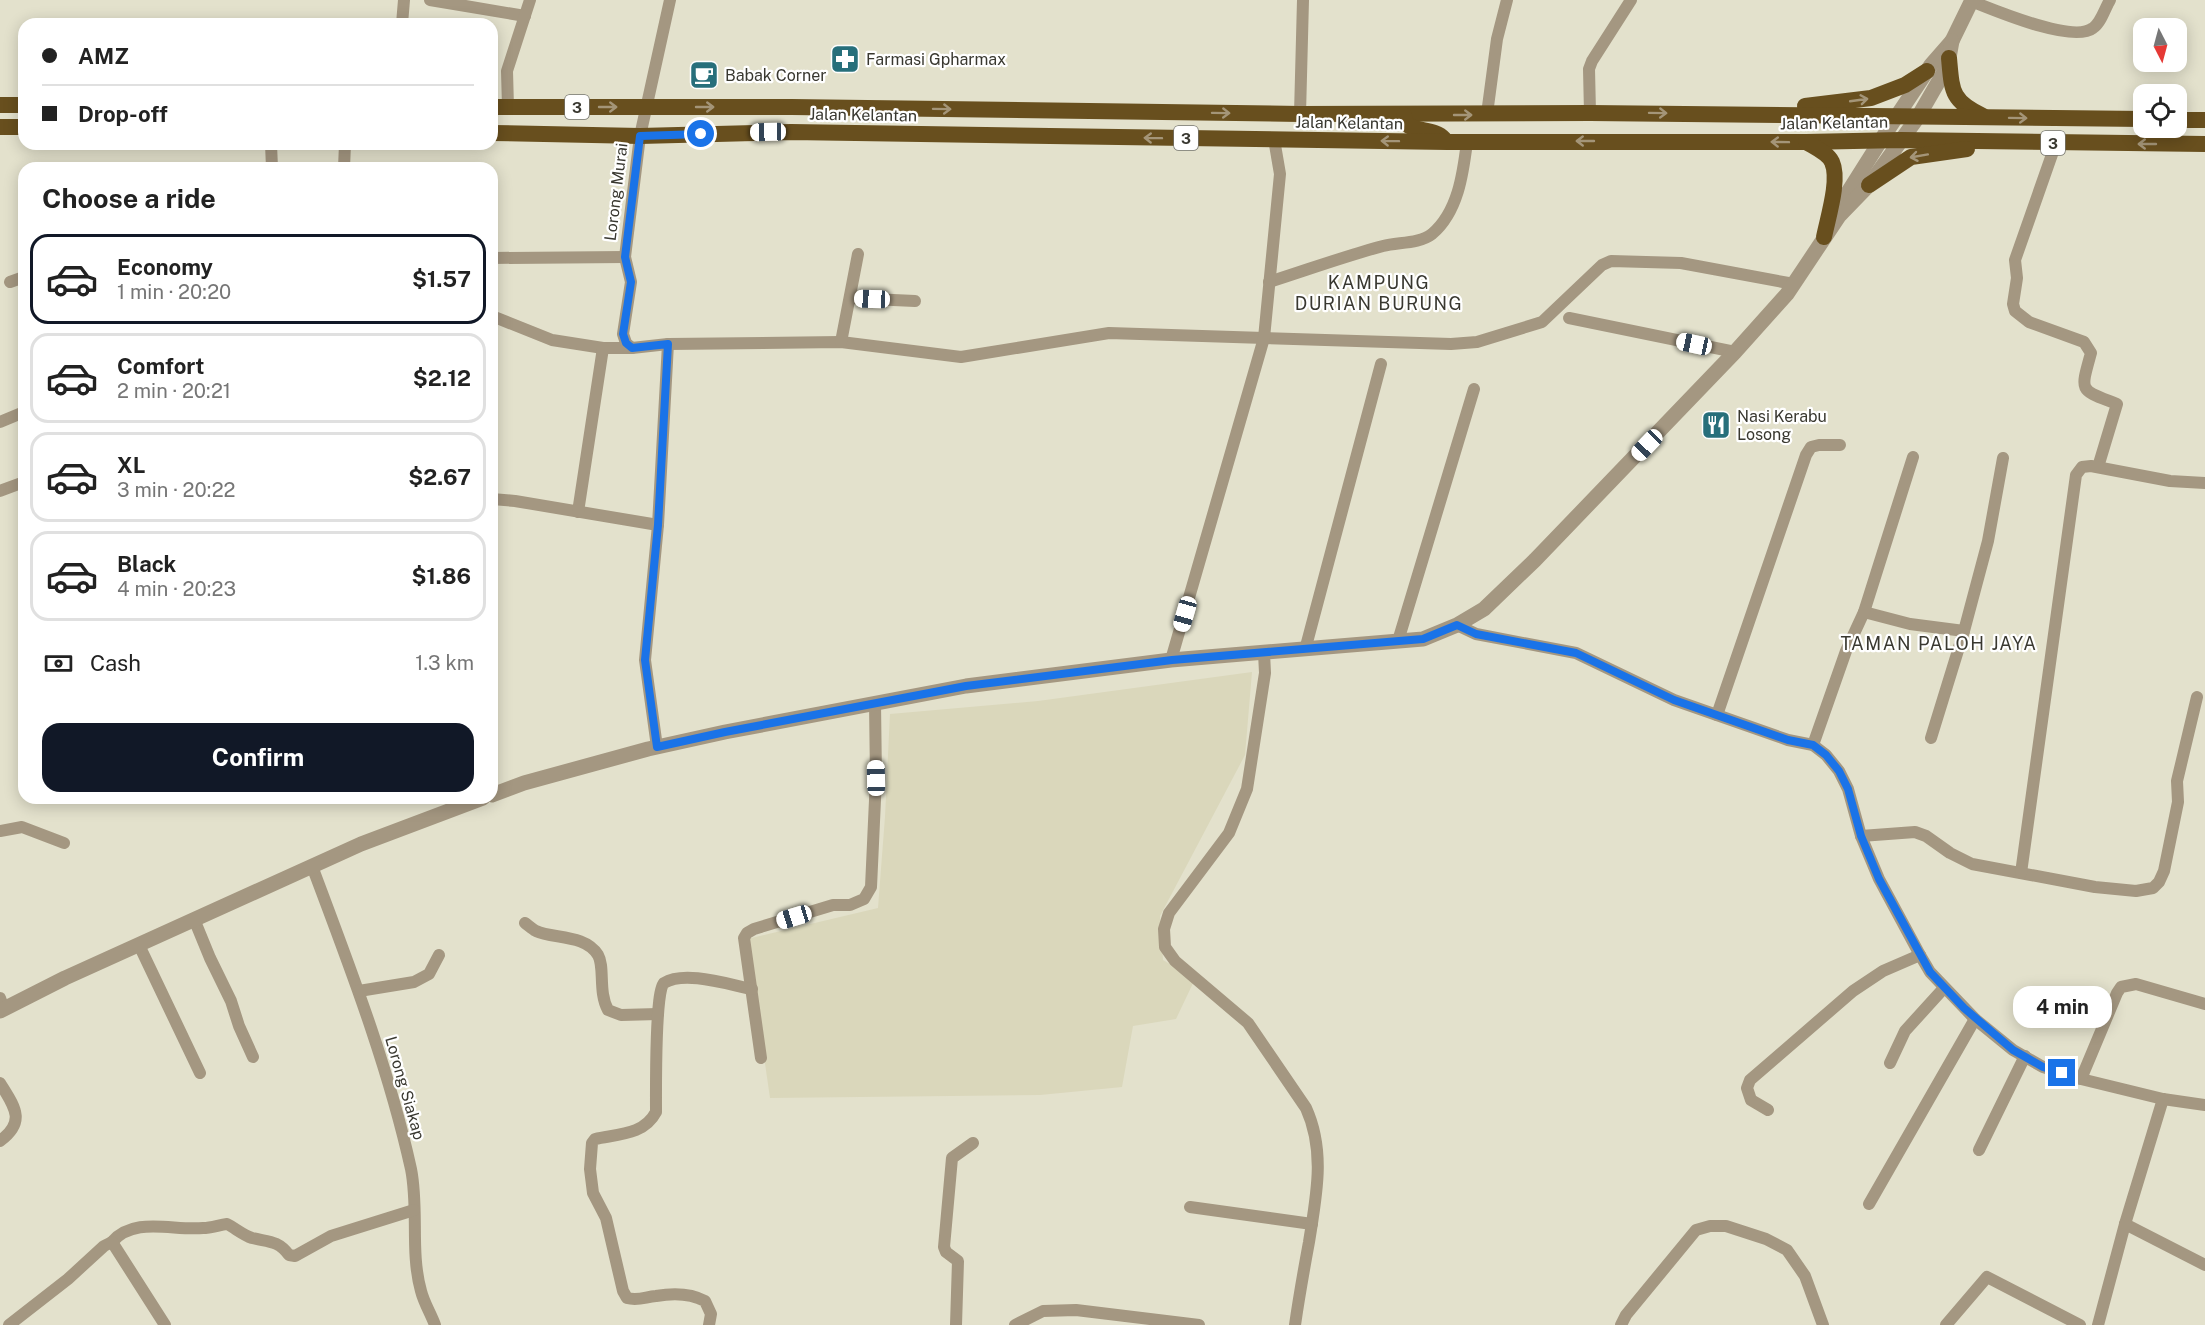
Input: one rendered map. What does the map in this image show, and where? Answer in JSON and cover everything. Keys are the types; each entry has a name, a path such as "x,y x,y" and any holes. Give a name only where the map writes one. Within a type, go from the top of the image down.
{"highway":[{"path":"1949,58 1952,87 1963,106 1988,118"},
{"path":"1739,114 1871,98 1905,85 1928,71"},
{"path":"0,105 18,105"},
{"name":"Jalan Kelantan","path":"500,107 792,107 1404,115 1590,113 2133,119"},
{"path":"1404,115 1405,123 1409,127 1436,133 1447,142"},
{"path":"2187,120 2205,120"},
{"path":"0,127 18,127"},
{"name":"Jalan Kelantan","path":"498,133 640,136 791,132 1447,142 1901,140 2205,144"},
{"path":"1806,142 1827,156 1834,169 1835,180 1824,237"},
{"path":"1869,185 1911,158 2019,142"}],"street":[{"path":"402,18 404,0"},
{"path":"430,0 525,16"},
{"path":"500,107 507,71 530,0"},
{"name":"Lorong Murai","path":"632,348 626,343 623,334 631,282 625,257 640,136 670,0"},
{"path":"1300,114 1302,0"},
{"path":"1486,114 1497,39 1507,0"},
{"path":"1590,113 1589,69 1631,0"},
{"path":"1839,216 1845,197 1896,117 1952,41 1972,1 2043,28 2084,32 2092,30 2097,24 2110,0"},
{"path":"498,793 524,783 657,747 966,686 1172,660 1423,639 1457,625 1484,609 1535,560 1735,352 1794,284 1839,216 1869,185 1918,117 1944,72 1952,41"},
{"path":"1172,660 1264,338 1280,174 1274,140"},
{"path":"1269,282 1384,246 1429,236 1437,229 1454,204 1467,142"},
{"path":"2056,143 2015,260 2017,278 2013,304 2015,311 2029,322 2084,342 2091,353 2082,382 2084,388 2089,393 2117,404 2098,467"},
{"path":"841,342 858,254"},
{"path":"498,258 625,257"},
{"path":"498,318 552,340 603,348 668,344 841,342 961,357 1109,333 1451,344 1477,342 1542,322 1602,265 1611,261 1681,263 1794,284"},
{"path":"9,282 18,279"},
{"path":"850,298 915,301"},
{"path":"1569,318 1735,352"},
{"path":"657,747 645,660 658,525 668,344"},
{"path":"578,512 603,348"},
{"path":"1305,650 1381,364"},
{"path":"1398,641 1474,388"},
{"path":"0,422 18,414"},
{"path":"1718,715 1806,455 1811,447 1840,445"},
{"path":"1813,745 1846,651 1863,612 1913,456"},
{"path":"1931,738 1989,541 2003,458"},
{"path":"2021,873 2076,475 2082,467 2098,467 2170,481 2205,483"},
{"path":"0,491 18,484"},
{"path":"498,500 658,525"},
{"path":"1863,612 1910,624 1964,631"},
{"path":"1457,625 1476,634 1576,653 1674,700 1788,740 1813,745 1826,755 1839,771 1848,789 1861,836 1879,879 1930,972 1975,1019 2013,1050 2043,1067 2163,1100 2205,1105"},
{"path":"1264,653 1265,673 1247,789 1229,833 1169,913 1164,929 1165,947 1175,961 1248,1023 1306,1108 1316,1142 1319,1174 1295,1325"},
{"path":"1861,836 1915,832 1926,836 1950,853 1972,864 2095,887 2136,891 2153,888 2159,882 2167,860 2178,802 2177,782 2197,697"},
{"path":"761,1058 744,938 754,929 833,905 850,905 864,900 871,887 876,778 875,703"},
{"path":"1,1006 361,843 467,804"},
{"path":"0,831 22,826 63,843"},
{"name":"Lorong Siakap","path":"312,866 359,991 398,1118 411,1172 416,1254 421,1291 435,1325"},
{"path":"194,919 253,1057"},
{"path":"525,923 538,932 575,939 591,948 599,956 603,1001 608,1010 621,1015 658,1014"},
{"path":"138,945 200,1073"},
{"path":"359,991 414,982 429,974 439,955"},
{"path":"1768,1110 1751,1100 1747,1088 1750,1080 1853,991 1883,971 1920,955"},
{"path":"710,1325 711,1314 705,1301 696,1296 675,1294 636,1300 627,1298 623,1291 606,1218 593,1193 590,1169 592,1143 595,1139 641,1129 650,1123 656,1112 658,1014 660,989 664,983 681,978 703,979 752,989"},
{"path":"2081,1079 2121,987 2136,984 2205,1004"},
{"path":"1890,1063 1905,1031 1944,988"},
{"path":"1869,1204 1975,1019"},
{"path":"1979,1150 2025,1056"},
{"path":"0,1083 16,1115 14,1129 0,1141"},
{"path":"2098,1325 2125,1224 2163,1100"},
{"path":"956,1325 958,1261 946,1252 944,1247 949,1187 952,1158 973,1143"},
{"path":"1190,1207 1312,1224"},
{"path":"9,1325 69,1279 119,1234 138,1227 204,1228 227,1224 250,1238 272,1241 282,1246 289,1255 295,1256 331,1236 414,1210"},
{"path":"2125,1224 2205,1265"},
{"path":"1621,1325 1626,1315 1696,1230 1718,1226 1766,1239 1786,1250 1805,1276 1823,1325"},
{"path":"112,1242 165,1325"},
{"path":"1946,1325 1987,1277 2080,1325"},
{"path":"1015,1325 1043,1311 1076,1310 1199,1325"}],"shaded area":[{"path":"1252,672 1245,755 1160,916 1163,960 1195,979 1176,1019 1133,1026 1122,1087 1040,1095 770,1098 747,939 878,908 890,714 1038,701"}],"place":[{"name":"Farmasi Gpharmax","path":"845,59"},
{"name":"Babak Corner","path":"704,75"},
{"name":"Nasi Kerabu Losong","path":"1716,425"}],"district":[{"name":"KAMPUNG DURIAN BURUNG","path":"1379,292"},
{"name":"TAMAN PALOH JAYA","path":"1939,643"}],"route":[{"path":"701,134 640,136 625,257 631,282 623,334 626,343 632,348 668,344 658,525 645,660 657,747 966,686 1172,660 1423,639 1457,625 1476,634 1576,653 1674,700 1788,740 1813,745 1826,755 1839,771 1848,789 1861,836 1879,879 1930,972 1975,1019 2013,1050 2043,1067 2062,1073"}]}
